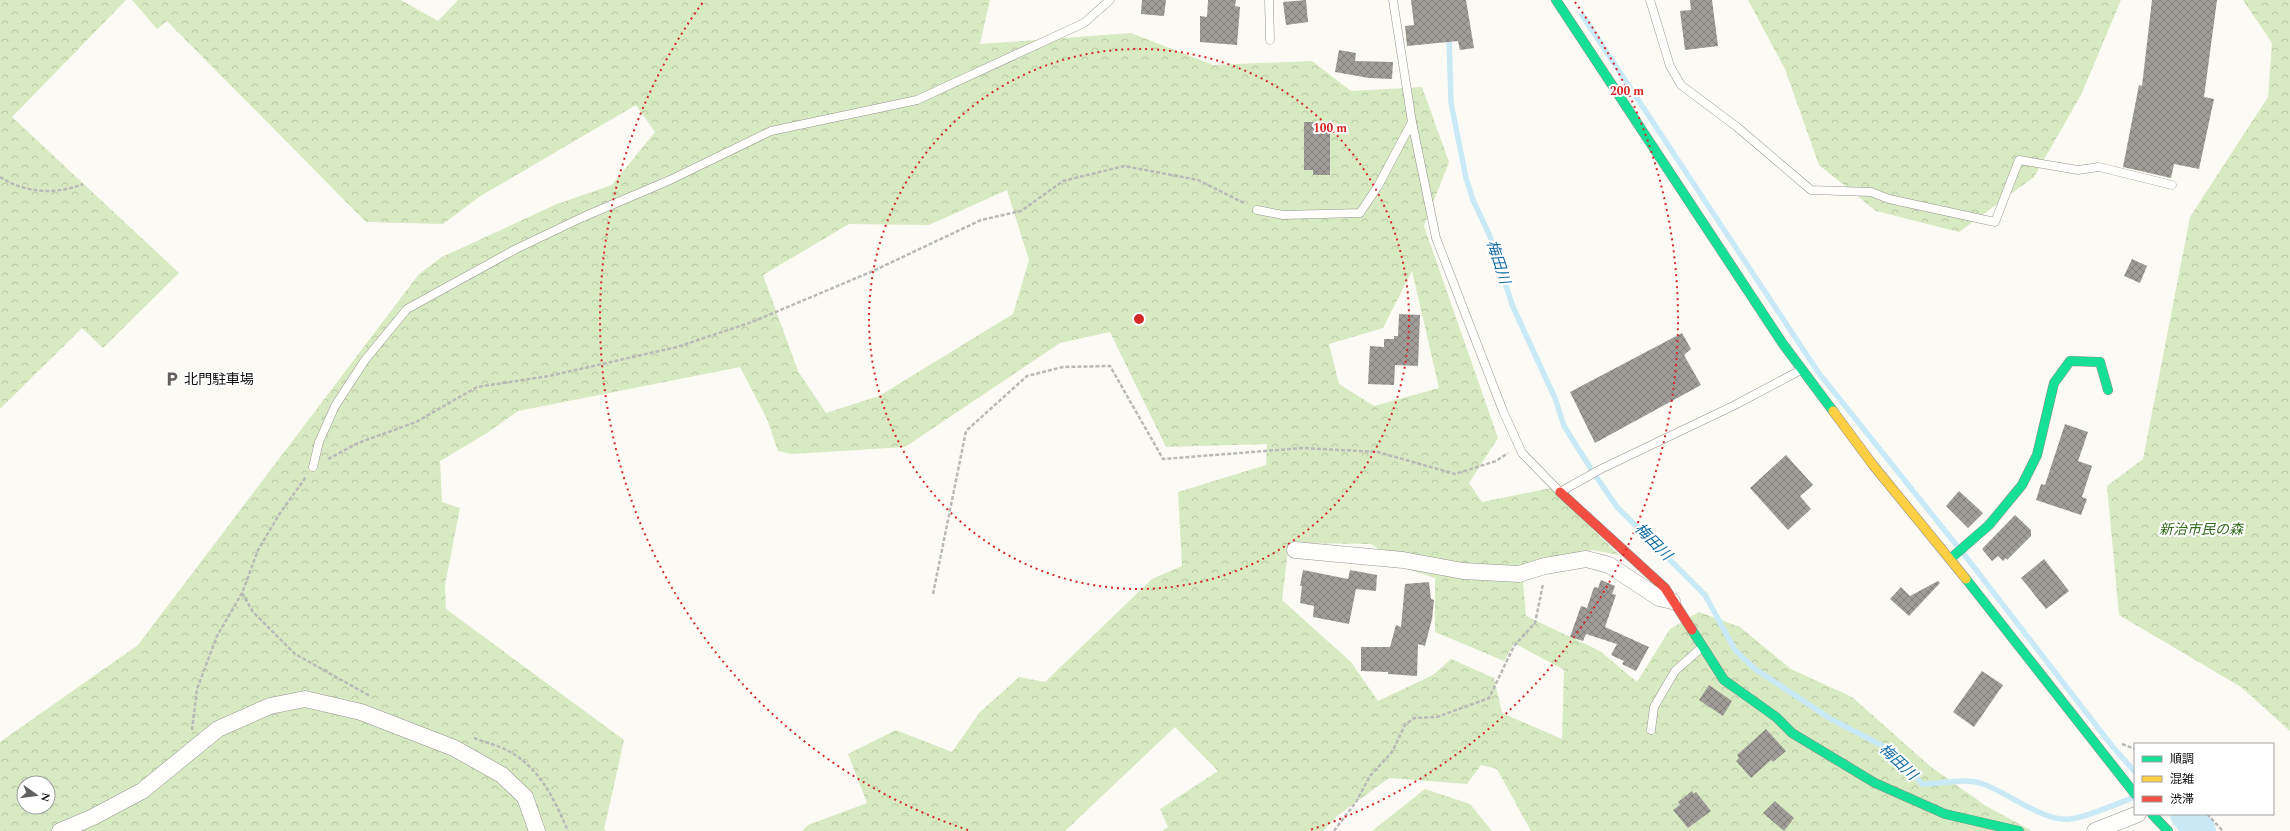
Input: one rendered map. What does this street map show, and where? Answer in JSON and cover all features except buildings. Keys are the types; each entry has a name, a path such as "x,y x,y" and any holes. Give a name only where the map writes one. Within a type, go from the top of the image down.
{"street":[{"path":"1556,0 1778,337 1802,370 1873,465 1954,556 2134,793"},
{"path":"1954,556 1979,536 2004,507 2027,476 2037,454 2054,382 2070,361 2100,362 2108,390"},
{"path":"1560,492 1615,544 1665,588 1724,680 1776,717 1792,732 1875,783 1945,814 1982,821 2019,831"},
{"path":"1295,550 1403,560 1463,571 1519,574 1545,566 1586,559 1609,565 1660,598 1672,601"},
{"path":"60,831 93,817 142,791 218,729 270,706 305,699 361,712 454,748 468,755 502,775 525,797 537,831"},
{"path":"2095,831 2135,815"},
{"path":"2153,815 2168,831"}],"lane":[{"path":"313,467 319,442 335,406 365,360 407,309 516,249 583,217 670,180 771,131 917,100 1084,23 1110,0"},
{"path":"1269,0 1270,40"},
{"path":"1393,0 1412,122 1436,238 1519,447 1560,492 1601,469 1733,406 1802,370"},
{"path":"1650,0 1670,66 1681,85 1737,127 1811,190 1870,192 1889,199 1994,222 2020,160 2078,170 2099,167 2172,185"},
{"path":"1257,210 1283,215 1360,213 1378,186 1412,122"},
{"path":"1651,730 1654,707 1675,671 1703,646"}],"path":[{"path":"191,726 197,689 217,636 242,593 258,550 280,513 313,467 358,443 416,422 477,387 549,376 615,360 678,348 752,322 873,271 981,220 1021,211 1063,181 1124,166 1198,180 1257,210"},
{"path":"0,177 15,186 29,190 72,188 83,184"},
{"path":"933,594 966,431 1027,376 1063,367 1110,366 1163,459 1303,448 1378,452 1455,474 1496,461 1519,447"},
{"path":"1334,831 1356,802 1370,776 1392,752 1405,725 1414,718 1437,717 1489,698 1514,646 1535,623 1541,596"},
{"path":"2122,744 2134,749"},
{"path":"2208,815 2223,831"}],"green space":[{"path":"0,0 126,0 12,117 179,273 103,348 82,328 0,409"},
{"path":"132,0 401,0 438,21 458,0 990,0 980,44 1131,33 1213,65 1312,61 1351,91 1422,87 1449,162 1424,226 1498,438 1469,483 1482,502 1551,488 1619,555 1592,550 1522,569 1526,616 1600,651 1637,682 1670,629 1699,612 1740,627 1791,669 1852,697 1931,767 1986,806 2032,831 1531,831 1497,769 1481,765 1467,784 1389,778 1337,816 1323,831 1162,831 1168,827 1160,809 1218,771 1175,727 1065,831 802,831 808,825 867,803 848,754 896,730 952,752 980,712 1019,677 1045,682 1152,579 1182,566 1178,492 1266,465 1267,444 1166,447 1110,332 1060,343 905,447 792,454 778,451 767,419 740,367 518,411 487,433 440,461 442,502 460,508 445,585 446,609 624,740 604,830 607,831 0,831 0,742 138,645 419,274 442,257 557,204 612,185 655,132 636,105 479,197 443,224 366,222 167,21 157,29","holes":["1007,190 1029,260 1013,314 879,396 826,413 798,371 763,275 849,224 929,225","1412,271 1439,388 1374,406 1339,384 1329,344 1383,328","1289,543 1371,544 1404,568 1435,578 1435,632 1504,661 1514,643 1564,670 1562,739 1502,713 1494,678 1451,659 1433,675 1378,701 1351,662 1282,600"]},
{"path":"1748,0 2121,0 2081,95 2034,177 1959,232 1876,211 1819,165 1785,69"},
{"name":"新治市民の森","path":"2243,0 2290,0 2290,731 2241,687 2119,615 2107,486 2143,459 2190,217 2268,97 2272,43"},
{"path":"1425,789 1470,804 1492,831 1372,831"}],"waterway":[{"path":"1582,15 1818,372 1958,547"},
{"name":"梅田川","path":"1449,34 1451,103 1466,178 1473,200 1489,234 1513,307 1555,398 1564,426 1617,507 1705,595 1735,650 1755,669 1831,719 1881,745 1899,759 1922,784 1961,781 1976,782 1993,788 2025,806 2059,819 2070,819 2083,816 2132,798"},
{"path":"1963,553 2112,746 2134,771"},
{"name":"梅田川","path":"2187,815 2200,831"}],"traffic: fast":[{"path":"1556,0 1783,344 1833,411"},
{"path":"1950,559 1989,525 2022,485 2037,455 2054,383 2070,361 2100,362 2108,390"},
{"path":"1966,579 2134,793"},
{"path":"1692,630 1724,680 1776,717 1792,733 1875,783 1945,814 2019,831"},
{"path":"2153,815 2168,831"}],"traffic: slow":[{"path":"1833,411 1873,465 1966,579"}],"traffic: jam":[{"path":"1560,492 1665,588 1692,630"}],"place":[{"name":"北門駐車場","path":"172,379"}]}
